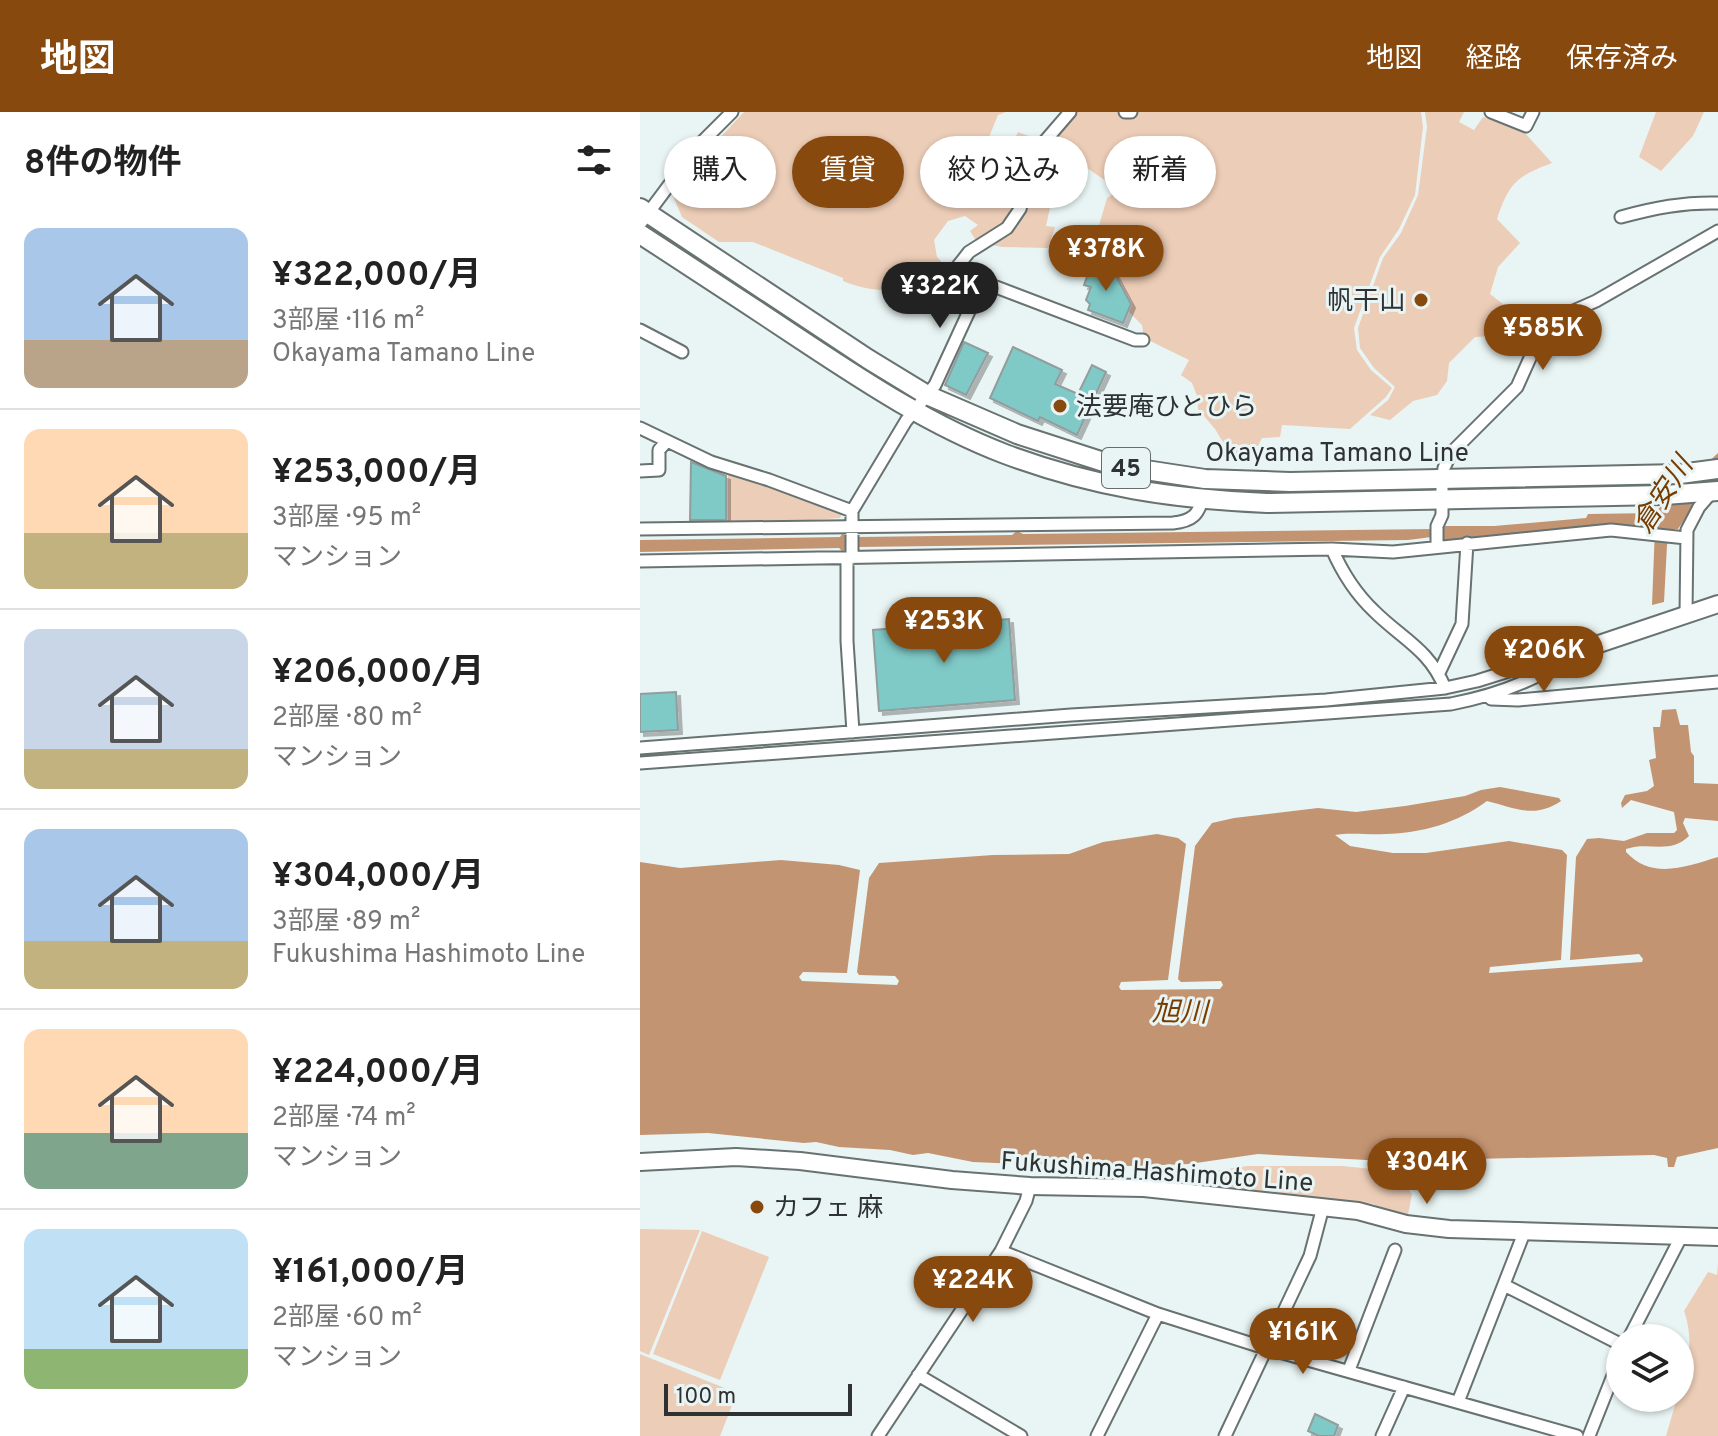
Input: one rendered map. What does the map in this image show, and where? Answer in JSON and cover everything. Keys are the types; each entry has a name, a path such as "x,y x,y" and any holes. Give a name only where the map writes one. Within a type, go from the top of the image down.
{"main road":[{"name":"Okayama Tamano Line","path":"642,215 927,395 1062,451 1113,465 1205,479 1290,482 1680,474 1718,469"},
{"name":"Okayama Tamano Line","path":"640,234 914,412 1004,454 1137,491 1203,500 1267,503 1711,492"},
{"path":"1590,647 1718,604"},
{"name":"Fukushima Hashimoto Line","path":"640,1162 736,1157 800,1161 952,1180 1030,1186 1144,1188 1323,1207 1449,1229 1718,1237"}],"street":[{"path":"642,215 699,145 732,112"},
{"path":"1070,112 1045,141 1032,165 1020,209 1007,228 969,252 954,271 1135,340 1143,340"},
{"path":"1491,112 1526,126 1533,112"},
{"path":"1621,217 1660,207 1696,202 1718,203"},
{"path":"1437,543 1444,468 1451,453 1517,387 1543,329 1553,320 1596,301 1718,231"},
{"path":"853,732 847,641 852,511 914,412 935,385 982,283"},
{"path":"640,330 682,352"},
{"path":"640,428 711,462 852,511"},
{"path":"640,471 659,470 659,450 667,441"},
{"path":"640,529 852,531 1173,523 1189,521 1197,514 1203,500 1205,479"},
{"path":"1686,615 1686,538 1689,525 1711,492"},
{"path":"640,561 1332,549 1393,552 1437,543 1611,530 1686,538"},
{"path":"1439,673 1462,624 1467,543"},
{"path":"1332,549 1360,597 1426,655 1445,688"},
{"path":"640,748 1326,700 1445,688 1590,647"},
{"path":"1479,699 1511,690 1590,647"},
{"path":"640,763 1412,707 1479,699 1518,700 1718,682"},
{"path":"878,1436 1001,1251 1026,1201 1030,1186"},
{"path":"1225,1436 1310,1256 1323,1207"},
{"path":"1458,1402 1524,1233"},
{"path":"1636,1324 1681,1237"},
{"path":"1349,1370 1395,1250"},
{"path":"1001,1251 1158,1314 1265,1348 1577,1436"},
{"path":"1504,1285 1606,1337"},
{"path":"1097,1436 1158,1314"},
{"path":"918,1375 1021,1436"},
{"path":"1382,1436 1404,1387"},
{"path":"1589,1436 1606,1393"}],"shaded area":[{"path":"744,112 1006,112 998,115 989,136 920,136 920,208 1050,208 1046,226 1055,227 1048,248 1002,247 977,242 970,231 978,225 965,216 948,221 934,240 937,257 950,271 911,288 884,290 857,286 753,242 719,242 682,217 678,208 776,208 776,136 722,136"},
{"path":"1064,112 1421,112 1423,127 1415,195 1399,229 1380,257 1354,328 1357,350 1371,370 1392,388 1386,397 1350,429 1282,425 1280,437 1262,438 1258,446 1245,445 1232,457 1198,409 1192,383 1181,375 1189,360 1144,338 1142,325 1124,307 1088,237 1098,229 1104,208 1216,208 1216,136 1104,136 1104,180 1088,169 1088,136 1043,136"},
{"path":"1425,112 1464,112 1459,122 1474,130 1483,117 1525,133 1552,163 1516,182 1497,219 1520,243 1498,267 1490,294 1508,308 1493,336 1475,337 1449,363 1447,381 1437,395 1413,401 1390,420 1370,415 1388,400 1395,387 1374,368 1360,348 1358,328 1383,258 1401,233 1418,195 1427,127"},
{"path":"1656,112 1704,112 1693,136 1661,171 1639,157"},
{"path":"728,471 817,501 840,512 841,516 772,523 728,522"},
{"path":"1247,1166 1342,1166 1402,1172 1403,1182 1412,1194 1407,1220 1396,1218 1374,1204 1194,1184 1195,1174"},
{"path":"640,1229 700,1230 649,1355 640,1351"},
{"path":"702,1231 769,1257 720,1380 653,1354"},
{"path":"1718,1263 1718,1436 1666,1436 1673,1412 1694,1412 1694,1324 1687,1324 1684,1311 1708,1272 1717,1275"},
{"path":"640,1354 737,1393 720,1436 640,1436"}],"water":[{"path":"1718,453 1718,472 1678,529 1673,529 1667,545 1664,602 1652,605 1655,527 1614,525 1443,540 1432,537 1408,540 857,547 842,551 839,548 640,552 640,540 840,537 842,534 858,537 1012,535 1017,531 1023,534 1433,529 1586,518 1588,514 1654,513"},
{"name":"旭川","path":"1676,709 1680,725 1688,725 1694,756 1694,783 1718,784 1718,821 1685,818 1683,823 1689,836 1682,842 1626,849 1636,861 1658,869 1681,867 1718,857 1718,1148 1677,1157 1674,1167 1668,1167 1667,1158 1654,1155 1430,1160 1419,1162 1418,1167 1405,1167 1403,1162 1258,1154 1189,1164 1044,1165 973,1162 928,1153 913,1155 816,1142 708,1133 640,1135 640,862 680,868 781,860 860,870 847,973 803,972 799,977 802,981 897,985 899,981 895,976 859,975 857,972 869,878 879,863 993,855 1069,854 1103,842 1157,834 1178,838 1186,844 1168,980 1121,982 1119,987 1121,990 1220,989 1223,985 1221,981 1181,982 1178,979 1195,846 1212,823 1318,808 1356,812 1405,806 1500,787 1559,798 1561,801 1534,811 1487,801 1452,821 1426,829 1335,835 1350,846 1393,853 1426,853 1509,841 1562,850 1567,855 1561,960 1490,967 1489,973 1642,962 1639,954 1570,960 1576,857 1587,839 1624,841 1647,833 1674,833 1677,830 1674,812 1631,800 1622,808 1621,803 1625,795 1647,791 1654,786 1649,760 1656,758 1653,727 1660,727 1662,710"}],"building":[{"path":"1094,258 1110,265 1131,304 1123,323 1088,310 1090,304 1086,300 1091,287 1084,285"},
{"path":"964,342 988,353 966,395 945,385"},
{"path":"1013,347 1062,370 1055,384 1078,394 1092,365 1106,372 1077,435 990,398"},
{"path":"691,462 726,476 726,520 690,520"},
{"path":"1009,619 1015,700 879,711 873,630"},
{"path":"676,692 678,730 640,732 640,694"},
{"path":"1315,1414 1338,1425 1334,1436 1319,1436 1308,1431"}],"place":[{"name":"帆干山","path":"1421,300"},
{"name":"法要庵ひとひら","path":"1060,406"},
{"name":"カフェ 麻","path":"757,1207"}],"water label":[{"name":"倉安川","path":"1662,494"}]}
